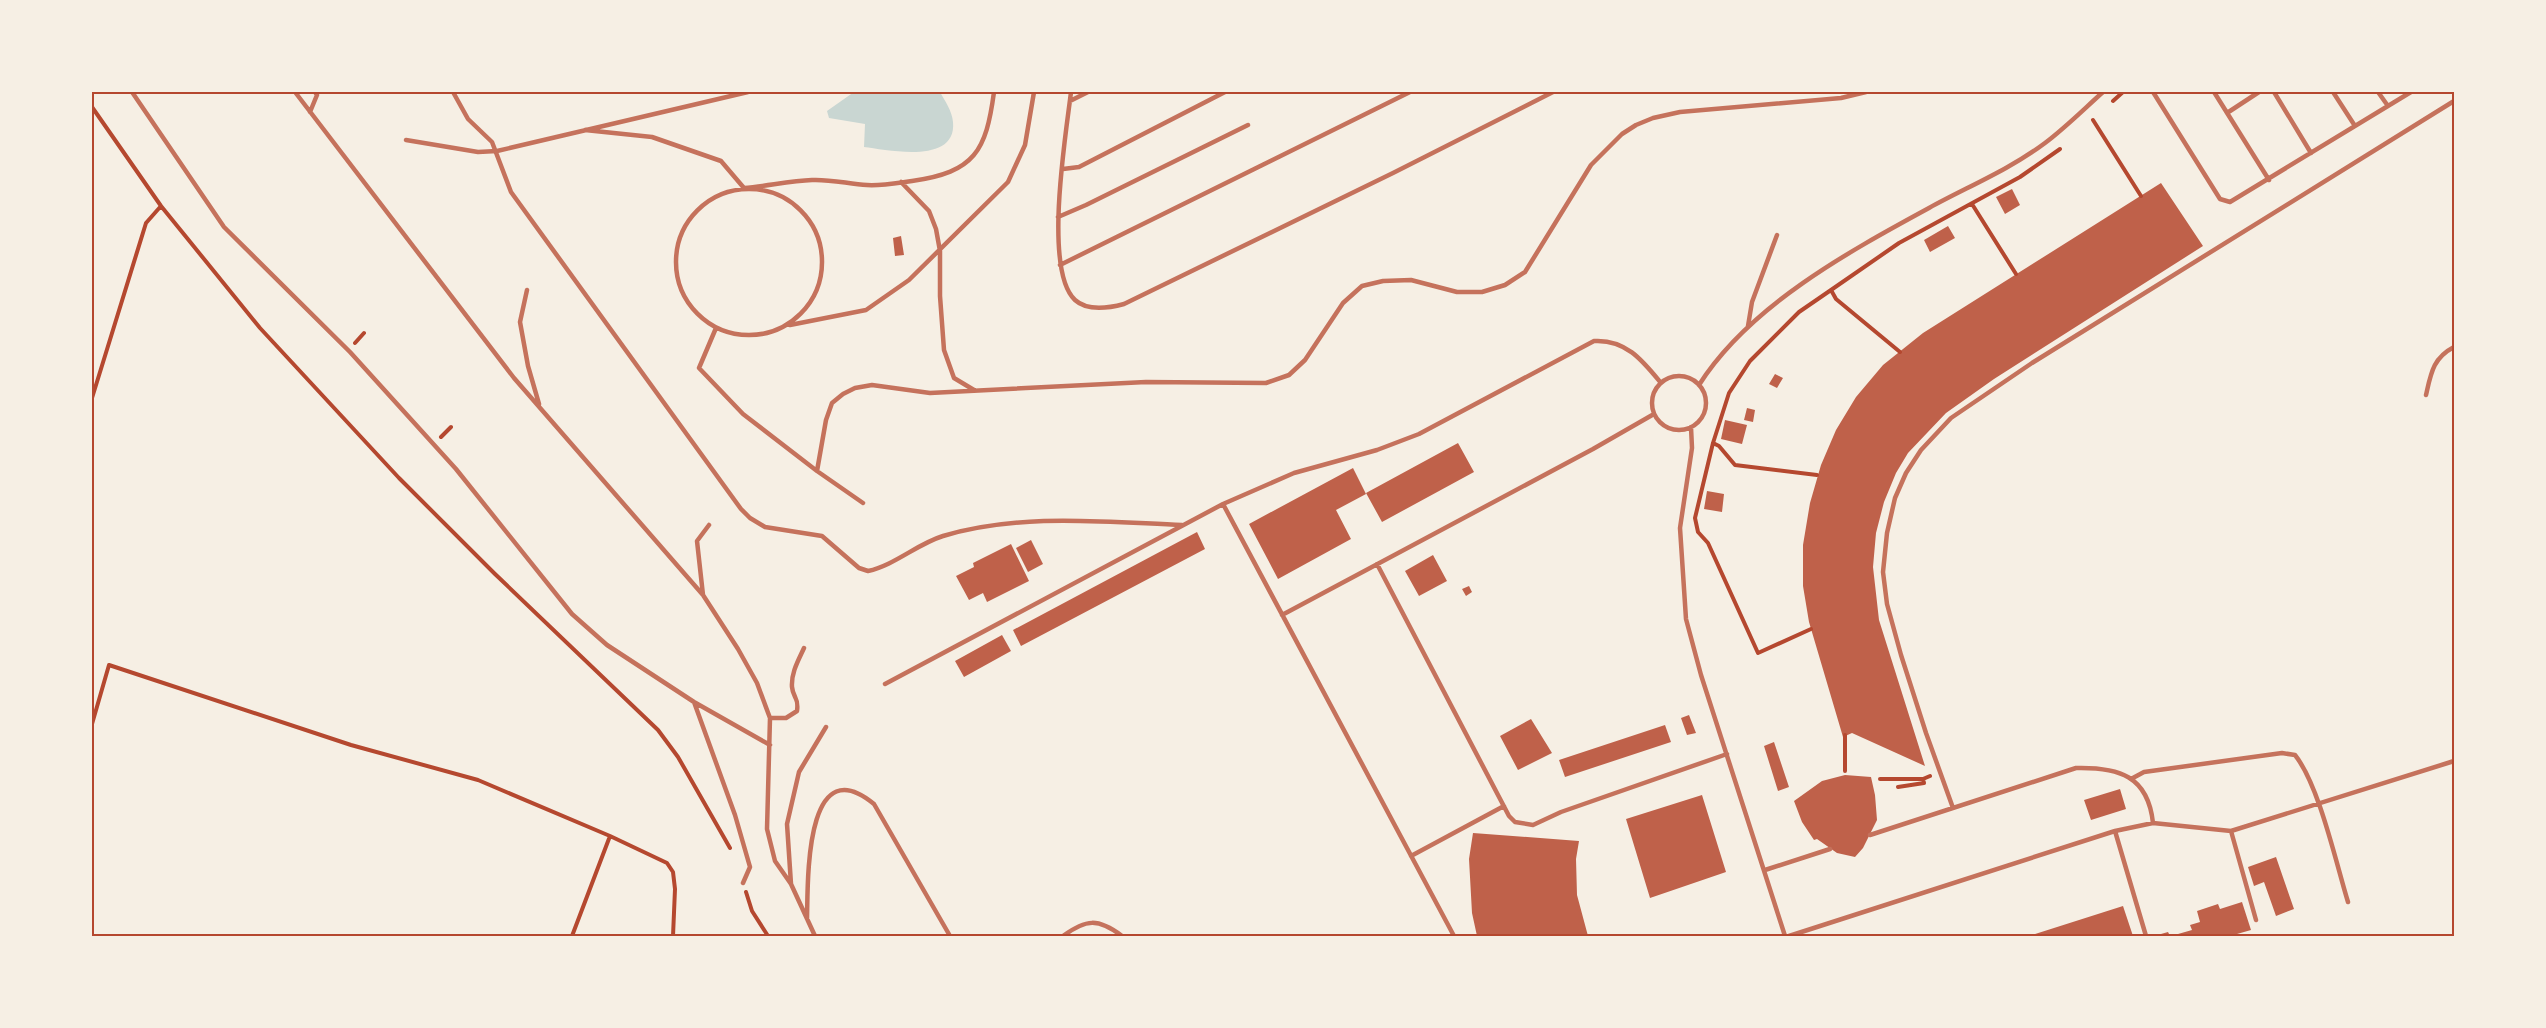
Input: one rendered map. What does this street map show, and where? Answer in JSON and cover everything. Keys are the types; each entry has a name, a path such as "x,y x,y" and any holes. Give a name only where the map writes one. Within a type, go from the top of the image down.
{"lane":[{"path":"132,92 224,227 350,352 456,469 572,614 607,645 694,702 770,745"},
{"path":"295,92 514,378 703,595 738,649 757,683 770,718 766,799 767,829 775,861 791,884 815,936"},
{"path":"310,112 317,95 315,92"},
{"path":"453,92 468,119 492,142 511,192 741,510 758,524 777,530 822,536 859,567 868,571 943,536 996,524 1040,522 1182,525"},
{"path":"406,140 478,152 497,151 748,92"},
{"path":"994,92 989,127 980,148 967,163 947,174 870,186 813,180 744,188 721,194 700,206 685,225 676,247 676,272 683,295 696,314 716,328 740,335 764,334 787,325 866,310 909,280 1008,182 1025,145 1034,92"},
{"path":"1071,92 1065,132 1058,217 1060,265 1063,281 1076,301 1098,308 1124,304 1553,92"},
{"path":"1070,101 1088,92"},
{"path":"1063,169 1079,167 1226,92"},
{"path":"1060,265 1410,92"},
{"path":"817,471 826,420 832,403 855,388 872,385 930,393 1146,382 1266,383 1289,375 1305,360 1343,303 1362,286 1383,281 1411,280 1457,292 1482,292 1505,285 1526,272 1591,165 1622,134 1636,125 1653,118 1680,112 1841,98 1866,92"},
{"path":"1699,385 1710,367 1748,326 1780,301 1851,252 2006,168 2045,143 2103,92"},
{"path":"2153,92 2220,199 2230,202 2411,92"},
{"path":"2214,92 2269,180"},
{"path":"2227,113 2259,92"},
{"path":"2274,92 2311,153"},
{"path":"2333,92 2355,126"},
{"path":"2378,92 2388,106"},
{"path":"1953,808 1901,655 1887,604 1883,572 1887,533 1895,498 1906,473 1921,450 1951,418 2032,363 2454,102"},
{"path":"1058,217 1248,125"},
{"path":"585,130 652,138 721,161 744,188 768,191 790,201 808,218 819,239 822,264 818,288 806,309 787,325"},
{"path":"901,182 929,211 936,229 940,250 940,296 944,350 954,378 974,390"},
{"path":"1748,326 1752,302 1777,235"},
{"path":"527,290 520,322 528,366 540,407"},
{"path":"716,328 699,368 743,414 863,503"},
{"path":"885,684 1223,504 1294,473 1377,450 1419,434 1594,341 1605,341 1623,346 1639,357 1661,383"},
{"path":"2426,395 2437,359 2454,347"},
{"path":"1676,376 1693,380 1699,385 1706,402 1700,420 1691,427 1675,430 1666,427 1654,414 1653,397 1661,383 1676,376"},
{"path":"1282,615 1654,414"},
{"path":"1691,427 1692,448 1680,528 1686,619 1701,675 1787,936 2115,831 2153,823 2231,831 2454,761"},
{"path":"1223,504 1454,936"},
{"path":"703,595 697,541 709,525"},
{"path":"1377,564 1504,806 1515,822 1533,825 1561,812 1727,754"},
{"path":"770,718 786,718 796,711 798,701 792,690 793,673 804,648"},
{"path":"694,702 735,815 750,867 743,883"},
{"path":"791,884 787,824 799,772 826,727"},
{"path":"2131,779 2144,772 2290,753 2301,762 2318,803 2348,902"},
{"path":"1870,835 2076,768 2100,769 2131,779 2143,789 2148,798 2153,823"},
{"path":"807,919 808,863 813,826 824,802 837,792 853,790 874,804 950,936"},
{"path":"1411,856 1504,806"},
{"path":"2115,831 2146,936"},
{"path":"2231,831 2256,920"},
{"path":"1765,870 1830,849"},
{"path":"1063,936 1078,925 1093,922 1110,927 1122,936"}],"path":[{"path":"2108,106 2123,92"},
{"path":"92,107 161,206 260,328 399,478 495,574 658,730 678,757 732,851"},
{"path":"2085,127 2100,113"},
{"path":"2093,120 2141,196"},
{"path":"1811,628 1758,653 1708,543 1698,532 1695,518 1713,443 1729,393 1750,360 1798,312 1899,243 2028,172 2068,142"},
{"path":"1971,204 2016,274"},
{"path":"92,398 146,223 161,206"},
{"path":"1831,290 1836,298 1900,352"},
{"path":"1713,443 1719,446 1735,465 1817,475"},
{"path":"92,724 109,665 351,745 478,780 610,836 667,863 673,872 675,889 673,936"},
{"path":"1845,735 1845,771"},
{"path":"1898,787 1924,783 1923,779"},
{"path":"572,936 610,836"},
{"path":"743,883 752,911 768,936"}],"shaded area":[{"path":"854,92 940,92 953,122 951,136 944,144 933,150 919,152 864,147 865,124 829,118 827,111"}],"building":[{"path":"2161,183 2203,246 1994,379 1946,413 1908,453 1896,473 1884,502 1876,533 1873,567 1879,620 1925,766 1852,733 1843,737 1809,622 1803,586 1803,545 1810,503 1821,465 1836,430 1856,397 1883,365 1923,333"},
{"path":"2012,189 2020,205 2005,214 1996,197"},
{"path":"1948,226 1955,238 1930,252 1924,240"},
{"path":"901,236 904,255 895,256 893,238"},
{"path":"1775,374 1783,378 1777,388 1769,384"},
{"path":"1747,408 1755,410 1753,422 1744,420"},
{"path":"1725,420 1747,425 1742,444 1721,439"},
{"path":"1458,443 1474,472 1382,522 1366,493"},
{"path":"1353,468 1366,494 1336,510 1351,539 1278,579 1249,524"},
{"path":"1707,491 1724,494 1722,512 1704,509"},
{"path":"1197,532 1205,549 1021,646 1013,630"},
{"path":"1031,540 1043,564 1028,572 1016,548"},
{"path":"1011,544 1029,581 987,602 983,593 969,600 956,576 974,567 973,563"},
{"path":"1433,555 1447,581 1419,596 1405,571"},
{"path":"1469,586 1472,592 1466,596 1462,589"},
{"path":"1002,635 1011,651 964,677 955,661"},
{"path":"1689,715 1696,733 1687,735 1681,718"},
{"path":"1531,719 1552,753 1518,770 1500,736"},
{"path":"1665,725 1671,742 1565,777 1559,760"},
{"path":"1774,742 1789,787 1778,791 1764,746"},
{"path":"1845,775 1871,777 1875,795 1877,820 1863,848 1855,857 1837,853 1817,839 1814,840 1802,822 1794,801 1822,781"},
{"path":"2120,789 2126,809 2091,820 2084,800"},
{"path":"1702,795 1726,872 1650,898 1626,819"},
{"path":"1473,833 1579,841 1576,859 1577,895 1588,936 1477,936 1472,913 1469,859"},
{"path":"2276,857 2294,909 2276,916 2264,882 2254,886 2248,867"},
{"path":"2242,902 2251,930 2230,936 2171,936 2192,930 2190,925 2200,922 2197,911 2218,904 2220,909"},
{"path":"2123,906 2133,936 2029,936"},
{"path":"2168,932 2170,936 2154,936"}]}
